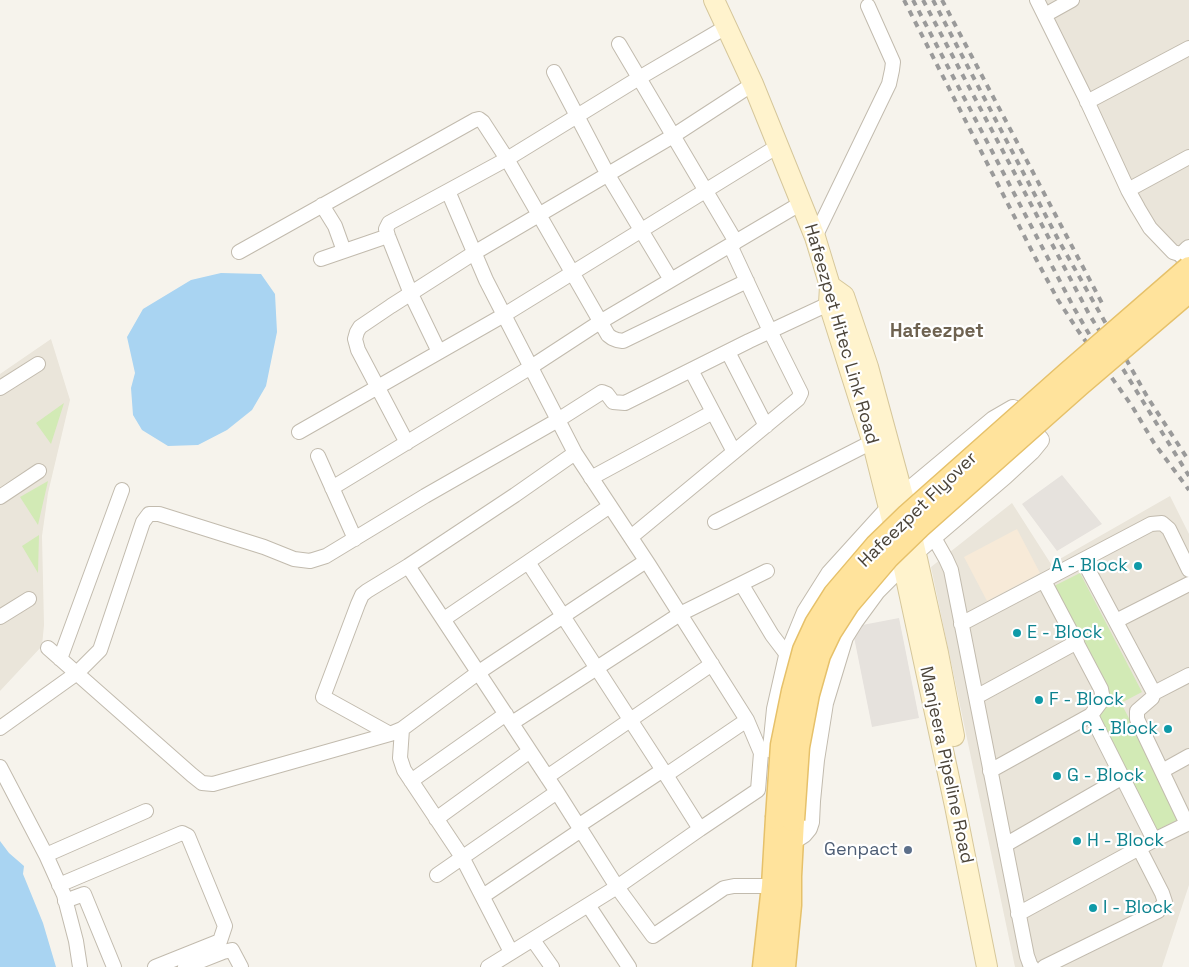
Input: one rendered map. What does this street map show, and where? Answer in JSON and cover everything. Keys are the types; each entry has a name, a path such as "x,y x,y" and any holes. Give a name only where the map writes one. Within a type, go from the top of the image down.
{"main road":[{"name":"Hafeezpet Hitec Link Road","path":"714,0 752,84 815,237 835,295 872,440 896,502"},
{"name":"Hafeezpet Flyover","path":"784,827 782,745 792,691 804,650 816,624 835,594 876,546 908,515 1068,373 1187,258"},
{"name":"Hafeezpet Flyover","path":"784,827 808,694 820,655 830,632 848,604 888,556 919,527 1079,385 1189,291"},
{"path":"835,295 868,367 909,558"},
{"name":"Manjeera Pipeline Road","path":"909,558 922,582 938,653 954,770 987,967"},
{"name":"Manjeera Pipeline Road","path":"909,558 998,967"},
{"path":"764,967 773,886 784,827"},
{"path":"784,827 790,876 790,905 784,967"}],"street":[{"path":"1037,0 1128,190 1150,228 1173,252 1187,258"},
{"path":"1045,15 1072,0"},
{"path":"815,237 889,84 893,62 868,6"},
{"path":"439,352 411,294 388,236 386,229 390,223 507,159 726,27"},
{"path":"619,44 706,190 733,243 747,281 801,393 798,399 631,537"},
{"path":"1087,102 1189,48"},
{"path":"554,72 608,175 671,280"},
{"path":"407,443 358,350 356,339 360,327 474,254 673,136 752,84"},
{"path":"239,252 479,118 507,159 608,335 623,341 747,281"},
{"path":"299,432 504,315 778,146"},
{"path":"1128,190 1189,157"},
{"path":"448,192 486,280 574,453 631,537 747,720 761,753 758,790 617,886 488,967"},
{"path":"332,488 531,367 600,322 801,204"},
{"path":"322,205 335,226 344,251"},
{"path":"321,259 388,236"},
{"path":"0,728 76,674 100,650 143,522 149,514 159,514 264,547 294,560 310,561 326,556 425,496 558,420 602,392 607,394 614,402 625,403 770,331 835,295"},
{"path":"728,352 766,426"},
{"path":"0,388 38,364"},
{"path":"691,370 734,452"},
{"path":"1013,409 1040,440 1004,476 909,558 876,591 844,637 824,703 815,760 810,822 803,834 784,827 770,814 767,802 776,709 788,656 806,612 830,574 896,502 994,420 1013,409"},
{"path":"591,478 713,412"},
{"path":"715,522 872,442 872,440"},
{"path":"396,732 323,697 362,595 515,495 574,453"},
{"path":"318,456 355,539"},
{"path":"0,497 39,471"},
{"path":"60,659 122,490"},
{"path":"444,619 610,506"},
{"path":"961,624 1151,524 1162,523 1168,529 1189,570"},
{"path":"933,536 951,570 1026,956 1032,967"},
{"path":"1083,560 1154,693"},
{"path":"48,648 202,783 213,784 396,732 479,672 646,561"},
{"path":"528,562 700,829"},
{"path":"408,566 548,777 617,886 652,936 724,888 734,886 773,886"},
{"path":"411,781 509,718 596,668 680,614 767,571"},
{"path":"990,771 1091,715 1103,699 1101,689 1044,580"},
{"path":"1116,621 1189,584"},
{"path":"742,585 788,656"},
{"path":"0,617 29,599"},
{"path":"976,697 1077,642"},
{"path":"548,777 712,664"},
{"path":"1018,914 1188,823 1137,718 1137,711 1152,698 1154,693 1189,675"},
{"path":"1091,715 1154,840"},
{"path":"483,896 580,828 747,720"},
{"path":"396,732 404,770 462,857 511,952"},
{"path":"436,819 530,750"},
{"path":"1162,771 1189,756"},
{"path":"0,767 46,855 59,885 76,941 80,967"},
{"path":"1005,845 1123,777"},
{"path":"437,875 557,792"},
{"path":"46,855 146,811"},
{"path":"59,885 182,833 188,836 226,926 224,934 220,941 155,967"},
{"path":"1044,967 1158,911 1165,902 1140,848"},
{"path":"65,901 84,894 114,967"},
{"path":"588,904 630,967"},
{"path":"533,940 552,967"},
{"path":"185,967 232,950 241,967"}],"shaded area":[{"path":"1037,0 1189,0 1189,287 1106,140"},
{"path":"51,339 70,400 48,493 42,536 44,625 42,646 0,691 0,374"},
{"path":"1062,475 1102,524 1057,551 1022,504"},
{"path":"1170,496 1189,534 1189,885 1162,967 1015,967 931,567 1012,503 1051,564"},
{"path":"1017,529 1040,573 987,601 964,557"},
{"path":"899,618 919,718 872,727 852,627"}],"green space":[{"path":"64,403 51,444 36,423"},
{"path":"48,481 38,525 20,497"},
{"path":"39,535 38,573 22,546"},
{"path":"1080,573 1142,692 1121,703 1181,818 1157,830 1095,712 1114,702 1054,586"}],"water":[{"path":"221,273 261,274 275,294 277,332 266,386 252,410 227,430 198,445 168,446 142,430 133,415 131,388 135,373 127,337 143,309 191,280"},
{"path":"0,841 9,853 24,866 23,874 43,923 56,967 0,967"}],"railway":[{"path":"904,0 1058,300 1132,406 1154,443 1189,490"},
{"path":"913,0 1074,308 1096,346"},
{"path":"923,0 1089,314 1189,476"},
{"path":"933,0 1059,241 1148,398 1189,461"},
{"path":"942,0 1103,305"}],"place":[{"name":"A - Block","path":"1138,566"},
{"name":"E - Block","path":"1017,633"},
{"name":"F - Block","path":"1039,700"},
{"name":"C - Block","path":"1168,729"},
{"name":"G - Block","path":"1057,776"},
{"name":"H - Block","path":"1077,841"},
{"name":"Genpact","path":"908,850"},
{"name":"I - Block","path":"1093,908"}],"district":[{"name":"Hafeezpet","path":"937,332"}]}
